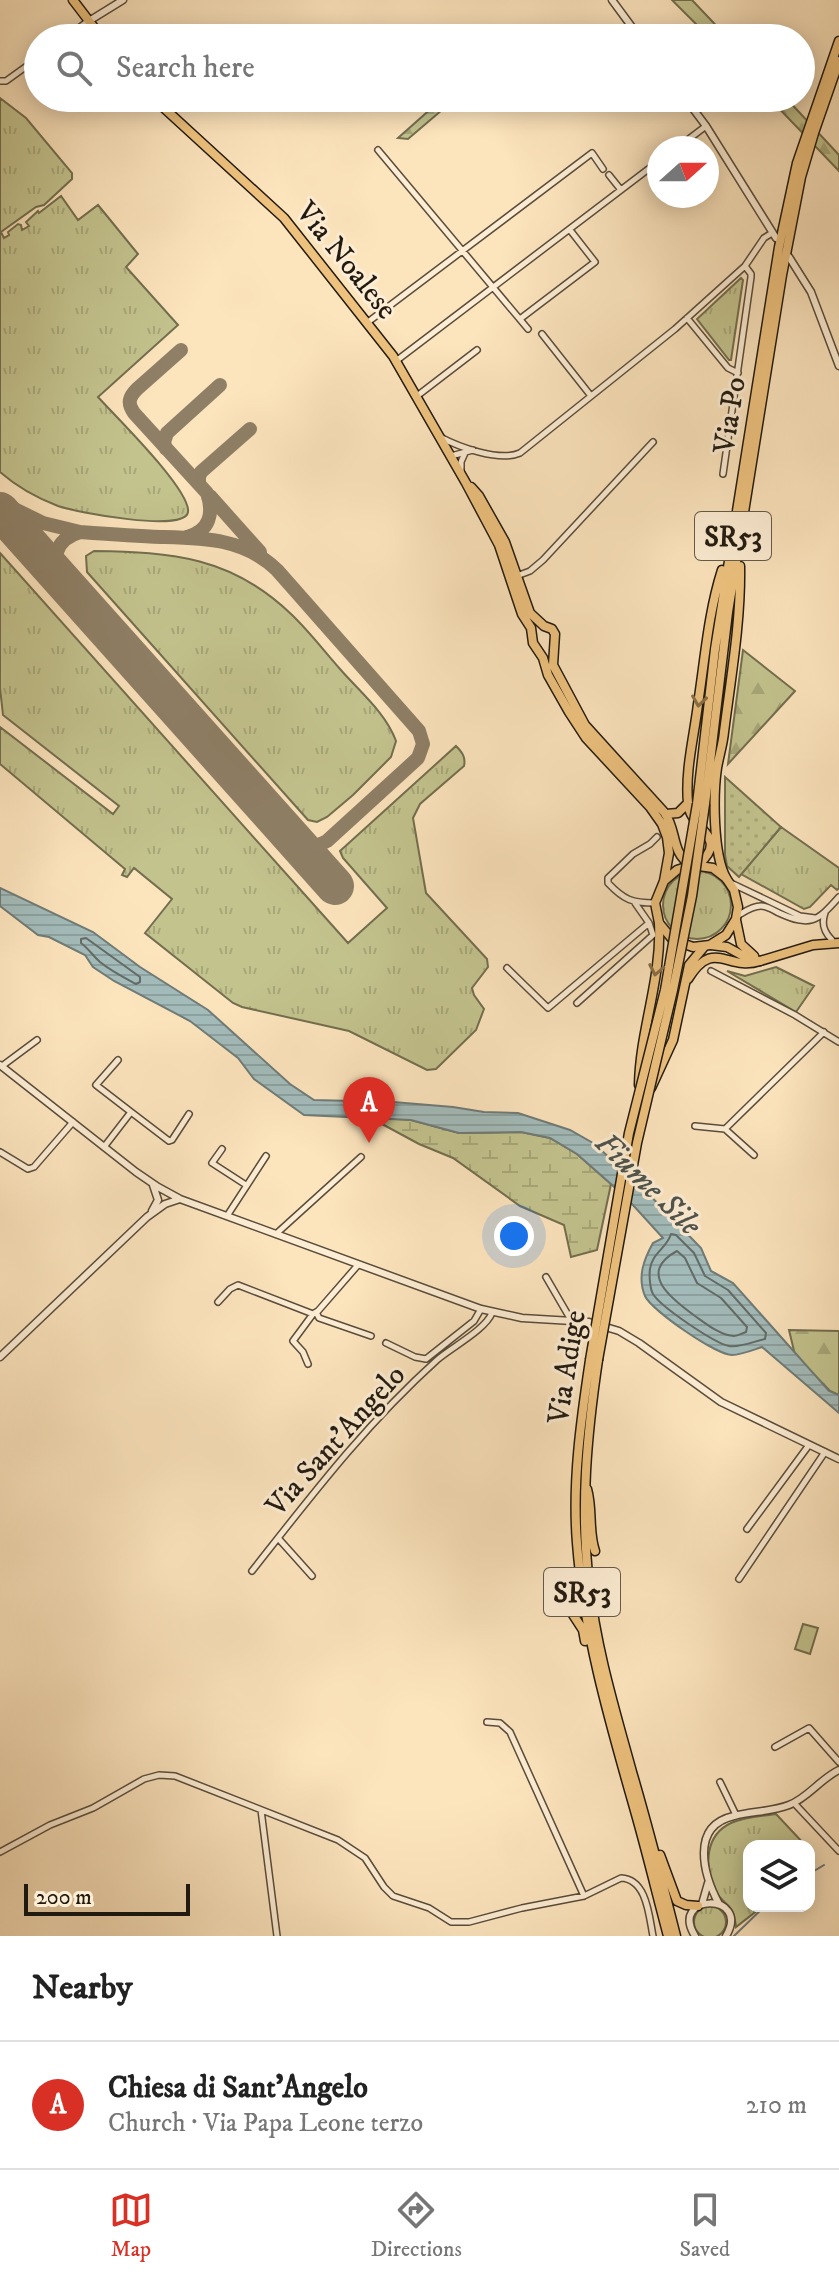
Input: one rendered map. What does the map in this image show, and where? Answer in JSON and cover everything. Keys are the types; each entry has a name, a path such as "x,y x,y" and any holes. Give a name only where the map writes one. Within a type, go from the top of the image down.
{"main road":[{"path":"73,0 91,24"},
{"name":"Via Po","path":"815,110 839,41"},
{"name":"Via Po","path":"697,803 715,649 801,177 839,61"},
{"name":"Via Noalese","path":"168,112 284,218 396,361 466,483 479,496 501,536 523,616 532,634"},
{"name":"Via Po","path":"735,543 779,247 794,175 814,112"},
{"path":"735,543 741,595 724,737 716,771 719,860 737,898 736,918 744,950 757,957 770,956 811,942 837,942"},
{"name":"Via Noalese","path":"514,577 530,613 544,626"},
{"path":"642,1096 639,1059 659,957 654,923 655,903 664,881 669,853 667,837 660,819 580,730 533,643 532,634 537,628 544,626 554,631 553,667 585,725 666,814 672,825 678,853 695,865 713,868 728,880"},
{"path":"537,648 545,650 554,644"},
{"path":"666,814 697,803"},
{"path":"664,881 677,870 695,865 708,855 710,838 690,813 697,803"},
{"name":"Via Adige","path":"665,1936 653,1879 600,1682 583,1597 577,1540 578,1454 642,1096 676,977 692,896 697,803"},
{"path":"642,1096 659,1073 673,1040 689,965 707,946 726,935 736,918"},
{"path":"654,923 673,940 693,947 727,947 749,959 760,961"},
{"path":"686,983 705,960 722,958 750,965 813,945 837,942"},
{"name":"Via Adige","path":"594,1360 585,1481 585,1528 594,1622 605,1675 676,1936"},
{"path":"585,1481 591,1501 591,1540 595,1551"},
{"path":"572,1613 583,1630 590,1660 600,1682"},
{"path":"647,1826 674,1897 681,1904 700,1905"}],"street":[{"path":"85,24 123,0"},
{"path":"612,0 630,24"},
{"path":"0,81 6,81 24,68"},
{"path":"451,456 457,449 506,457 520,453 687,318 745,266 764,238 774,236 696,112"},
{"path":"693,136 706,126"},
{"path":"378,150 528,329"},
{"path":"368,322 592,153 603,169"},
{"path":"396,361 647,170"},
{"path":"609,175 621,190"},
{"path":"520,319 595,262 570,230"},
{"path":"789,257 811,292 839,366"},
{"path":"723,474 751,277 745,266"},
{"path":"687,318 728,368 738,373"},
{"path":"542,334 591,396"},
{"path":"417,396 477,350"},
{"path":"439,436 465,450"},
{"path":"514,577 530,571 558,545 653,442"},
{"path":"461,474 465,450"},
{"path":"655,903 630,902 612,888 608,878 657,837"},
{"path":"728,880 800,916 816,919"},
{"path":"736,918 762,906 805,922 816,919 839,897"},
{"path":"577,1003 653,935 654,923 635,903"},
{"path":"825,912 822,920 824,928 837,942"},
{"path":"507,968 548,1008 654,923"},
{"path":"711,971 839,1042"},
{"path":"725,1129 824,1032"},
{"path":"37,1040 1,1066 153,1184 180,1199 492,1313 599,1324 626,1335 721,1402 839,1459"},
{"path":"118,1060 96,1085 169,1141 189,1114"},
{"path":"104,1147 131,1112"},
{"path":"0,1152 28,1169 34,1167 73,1122"},
{"path":"695,1126 725,1129 754,1155"},
{"path":"222,1149 212,1163 246,1185"},
{"path":"226,1217 266,1156"},
{"path":"275,1235 361,1157"},
{"path":"153,1184 161,1204"},
{"path":"0,1357 161,1204 167,1192"},
{"path":"161,1204 180,1199"},
{"path":"308,1364 293,1341 358,1265"},
{"path":"546,1277 571,1320"},
{"path":"218,1302 238,1285 371,1336"},
{"name":"Via Sant'Angelo","path":"386,1343 426,1359 474,1321 481,1309"},
{"name":"Via Sant'Angelo","path":"252,1571 337,1462 379,1416 439,1358 484,1323 492,1313"},
{"path":"747,1529 809,1445"},
{"path":"739,1579 825,1452"},
{"path":"278,1538 312,1576"},
{"path":"487,1722 500,1723 510,1732 584,1896"},
{"path":"775,1747 809,1728 839,1762"},
{"path":"719,1904 708,1883 703,1859 708,1835 722,1821 736,1815 794,1803 824,1778 839,1770"},
{"path":"0,1852 50,1825 93,1808 144,1779 159,1775 175,1776 346,1844 365,1858 393,1896 429,1908 451,1922 460,1924 584,1896 621,1878 639,1886 653,1936"},
{"path":"720,1782 736,1815"},
{"path":"794,1803 839,1851"},
{"path":"261,1810 277,1936"},
{"path":"695,1936 691,1916 700,1905 708,1883"},
{"path":"700,1905 707,1902 724,1907 731,1918 726,1936"}],"green space":[{"path":"672,0 692,0 715,24 696,24"},
{"path":"0,98 26,118 72,173 72,179 44,205 36,207 1,232 4,238 18,224 22,230 29,226 26,222 61,196 78,220 98,205 138,254 126,267 178,325 98,397 178,487 188,512 182,518 150,521 68,509 35,496 0,472"},
{"path":"427,112 440,112 408,139 398,138"},
{"path":"782,112 799,112 839,155 839,171"},
{"path":"741,278 743,280 729,360 697,319"},
{"path":"94,551 149,553 200,562 246,580 269,595 304,627 379,712 396,741 391,757 327,817 317,822 308,820 87,572 86,556"},
{"path":"0,553 348,943 387,908 340,851 456,746 460,750 464,766 420,804 413,818 426,893 487,959 488,967 472,988 484,1009 476,1030 436,1069 427,1070 349,1031 233,1003 145,933 172,899 134,868 127,877 122,875 125,869 0,764 0,727 113,814 119,806 3,715 0,688"},
{"path":"743,650 795,691 728,764"},
{"path":"725,777 781,827 739,877 727,866 725,855"},
{"path":"781,827 839,868 839,888 837,890 831,885 810,907 804,909 741,874"},
{"path":"690,871 704,871 716,876 726,886 731,905 726,924 716,934 704,939 690,939 678,934 668,924 663,912 663,898 668,886 678,876"},
{"path":"776,967 814,986 796,1012 727,971 745,976"},
{"path":"369,1117 411,1120 459,1133 521,1132 550,1138 577,1154 611,1184 597,1250 571,1257 564,1225 520,1206 453,1158"},
{"path":"789,1330 839,1331 839,1395 830,1391 795,1355"},
{"path":"803,1624 818,1628 810,1654 795,1649"},
{"path":"776,1814 800,1840 743,1840 743,1912 755,1912 736,1927 733,1912 718,1896 711,1881 708,1861 712,1843 722,1828 748,1818"},
{"path":"704,1907 716,1907 725,1916 725,1928 717,1936 703,1936 695,1928 695,1916"}],"water":[{"path":"0,888 93,932 140,967 208,1010 290,1084 314,1100 393,1102 518,1113 570,1130 593,1143 636,1181 701,1248 711,1271 733,1283 829,1391 839,1395 839,1413 762,1347 736,1355 724,1353 685,1331 650,1303 643,1289 643,1268 653,1243 663,1238 632,1204 577,1154 550,1138 521,1132 459,1133 411,1120 304,1115 254,1079 238,1058 190,1021 114,981 93,967 85,955 49,937 38,935 0,906"}],"waterway":[{"path":"815,1870 824,1865"},
{"path":"734,1936 759,1912"}],"taxiway":[{"path":"181,350 137,389 130,403 134,413 207,493 210,507 208,520 201,530 187,537"},
{"path":"166,449 164,442 167,433 220,385"},
{"path":"199,484 201,472 250,429"},
{"path":"210,496 260,552"},
{"path":"0,502 43,523 80,532 65,540 57,551 57,566 63,582"},
{"path":"80,532 207,539 251,551 277,570 419,731 423,744 418,758 327,841 306,845 288,833"}],"runway":[{"path":"0,511 335,886"}],"place":[{"name":"Chiesa di Sant'Angelo","path":"369,1143"}],"water label":[{"name":"Fiume Sile","path":"649,1183"}]}
